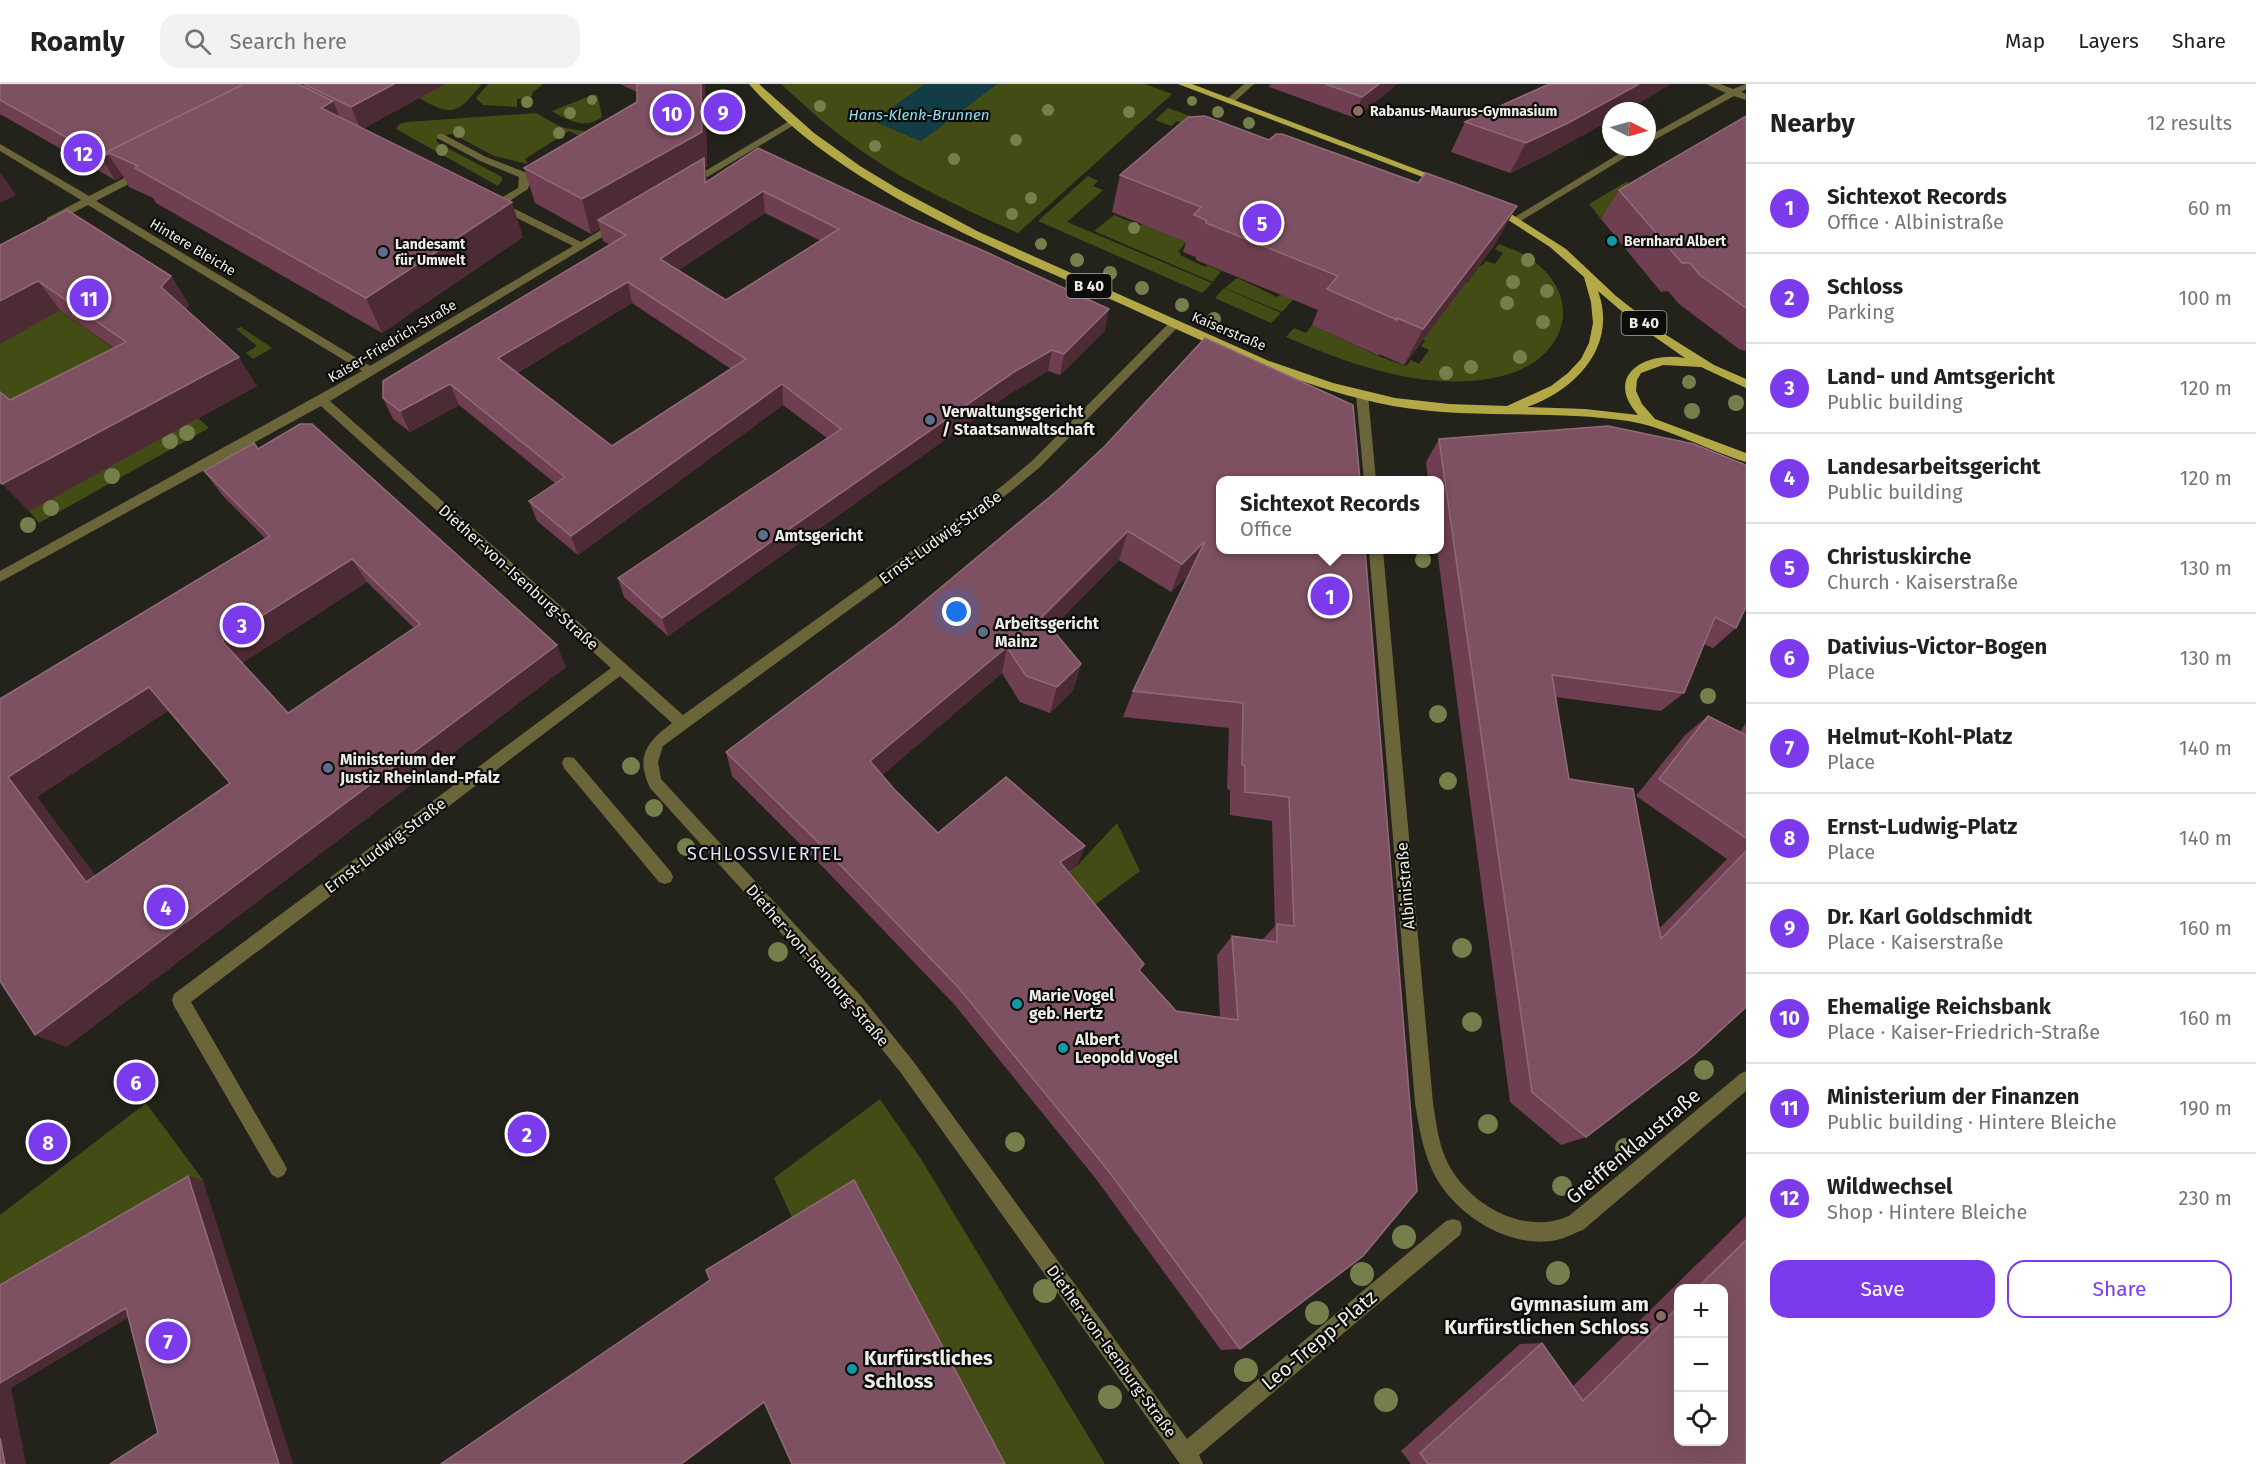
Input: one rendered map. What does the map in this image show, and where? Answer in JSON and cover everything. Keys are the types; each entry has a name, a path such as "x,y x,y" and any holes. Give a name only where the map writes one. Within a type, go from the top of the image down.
{"main road":[{"name":"Kaiserstraße","path":"754,84 794,122 840,157 918,203 994,243 1290,373 1362,395 1428,407 1614,415 1651,422 1682,432 1746,458"},
{"path":"1183,84 1413,168 1454,186"},
{"name":"B 40","path":"1486,203 1563,252 1639,320 1707,366 1746,384"},
{"path":"1499,411 1555,390 1575,374 1589,356 1595,343 1599,315 1597,301 1585,273"},
{"path":"1651,422 1635,405 1631,397 1630,381 1634,374 1647,364 1657,362 1681,361 1707,366"}],"street":[{"path":"1230,101 1249,84"},
{"path":"1711,84 1746,97"},
{"path":"1656,136 1746,85"},
{"path":"683,187 794,122"},
{"path":"440,136 483,159 523,175 525,181 523,189 498,204"},
{"name":"Hintere Bleiche","path":"0,147 370,372"},
{"path":"1515,220 1621,156"},
{"path":"40,225 149,169"},
{"path":"488,199 581,246"},
{"name":"Kaiser-Friedrich-Straße","path":"0,577 322,400 624,221"},
{"name":"Ernst-Ludwig-Straße","path":"683,724 1006,489 1036,464 1175,324"},
{"path":"1362,395 1370,476"},
{"name":"Diether-von-Isenburg-Straße","path":"322,400 683,724 658,742 650,754 649,767 655,783 855,1001 914,1077 1190,1458"},
{"name":"Albinistraße","path":"1376,554 1424,1103 1429,1138 1444,1173 1474,1209"},
{"path":"0,559 13,570"},
{"name":"Ernst-Ludwig-Straße","path":"278,1169 180,1000 620,669"},
{"path":"569,763 665,877"},
{"name":"Greiffenklaustraße","path":"1474,1209 1500,1224 1528,1230 1554,1231 1576,1223 1746,1080"},
{"name":"Leo-Trepp-Platz","path":"1190,1458 1453,1228"}],"green space":[{"path":"445,84 482,84 467,101 454,109 440,108 419,98"},
{"path":"488,84 543,84 533,92 531,98 517,99 517,107 483,105 476,98"},
{"path":"781,84 925,84 874,121 921,141 997,84 1145,84 1172,94 1018,233 952,203 888,168 830,128"},
{"path":"595,94 598,97 602,117 596,121 577,122 552,111"},
{"path":"1168,108 1325,165 1316,175 1177,121 1171,126 1155,120"},
{"path":"536,113 561,127 587,132 584,138 569,131 525,159 528,164 494,156 453,134 436,139 438,143 502,177 498,186 396,129 399,124 407,122"},
{"path":"1088,176 1098,181 1093,186 1103,190 1067,222 1212,283 1202,293 1038,221"},
{"path":"1626,182 1646,192 1601,219 1589,204"},
{"path":"1114,215 1139,225 1168,223 1189,244 1185,243 1178,252 1181,253 1180,255 1205,267 1207,265 1221,271 1213,282 1094,231"},
{"path":"1499,244 1525,255 1546,273 1558,290 1563,308 1562,325 1554,342 1542,356 1524,368 1502,376 1475,381 1420,379 1364,366 1286,337 1294,328 1306,333 1312,325 1378,356 1406,366 1411,360 1419,364 1429,350 1421,346 1425,341 1423,340 1438,320 1414,310 1443,274 1467,283 1480,265 1482,266 1486,261 1495,264 1503,253 1495,249"},
{"path":"1238,278 1277,297 1287,290 1298,294 1282,312 1225,288"},
{"path":"1224,288 1281,313 1271,323 1215,298"},
{"path":"60,310 123,355 0,429 0,344"},
{"path":"241,327 272,348 253,359 246,353 257,346 236,329"},
{"path":"198,418 209,428 39,523 29,511"},
{"path":"1117,823 1140,871 1028,955 997,920 1076,867"},
{"path":"880,1099 921,1159 1105,1464 1003,1464 794,1222 774,1178"},
{"path":"146,1103 203,1180 0,1299 0,1215"}],"water":[{"name":"Hans-Klenk-Brunnen","path":"925,84 997,84 921,141 874,121"}],"building":[{"path":"0,84 244,84 101,157 0,100"},
{"path":"244,84 298,84 333,101 321,108 512,202 366,298 135,168 138,166 107,152"},
{"path":"304,84 394,84 351,107"},
{"path":"637,84 701,84 702,132 582,199 524,168 637,102"},
{"path":"1325,84 1379,84 1362,97"},
{"path":"1549,84 1639,84 1526,143 1465,122"},
{"path":"1205,116 1269,140 1276,134 1282,134 1418,183 1426,173 1517,206 1423,329 1327,289 1338,276 1206,223 1206,220 1194,215 1201,207 1120,175 1189,117"},
{"path":"1746,116 1746,308 1700,275 1690,263 1682,263 1619,190"},
{"path":"758,148 1109,309 1064,354 1052,350 1014,372 662,618 618,578 841,429 782,384 571,536 529,501 565,477 450,384 400,411 383,398 383,381 626,235 598,220 704,158 705,183","holes":["763,191 839,229 726,300 660,259","628,282 746,359 612,446 498,358"]},
{"path":"67,210 171,276 161,287 239,357 2,484 0,482 0,392 10,400 126,342 38,281 0,301 0,245"},
{"path":"1205,338 1353,405 1360,476 1216,476 1216,554 1365,554 1417,1191 1363,1256 1240,1349 1107,1169 958,987 821,845 726,752 897,624 1058,490 1105,446","holes":["1128,531 1182,564 1205,541 1133,691 1243,703 1242,765 1245,766 1245,792 1289,797 1294,926 1277,924 1277,942 1232,936 1238,1020 1176,1011 1139,970 1144,964 1060,862 1085,846 1006,777 938,833 870,761 1007,647 1026,676 1057,687 1081,664 1042,617"]},
{"path":"300,424 312,424 557,645 35,1035 0,981 0,699 270,536 204,471 254,443 258,449","holes":["352,559 420,624 288,713 222,641","149,687 230,783 86,882 8,777"]},
{"path":"1608,426 1694,444 1746,465 1746,607 1736,628 1715,617 1684,693 1552,675 1569,779 1633,789 1661,939 1746,851 1746,1007 1695,1054 1586,1137 1532,1092 1439,439"},
{"path":"1708,716 1746,735 1746,838 1659,779"},
{"path":"188,1176 279,1464 110,1464 158,1433 126,1308 0,1383 0,1285"},
{"name":"Kurfürstliches Schloss","path":"854,1180 1005,1464 792,1464 764,1402 681,1464 441,1464 710,1280 706,1270"},
{"name":"Gymnasium am Kurfürstlichen Schloss","path":"1746,1240 1746,1464 1428,1464 1420,1453 1542,1343 1583,1401 1674,1311 1674,1446 1728,1446 1728,1284 1701,1284"},
{"path":"0,1438 5,1464 0,1464"}],"place":[{"name":"Rabanus-Maurus-Gymnasium","path":"1358,111"},
{"name":"Dr. Karl Goldschmidt","path":"723,112"},
{"name":"Ehemalige Reichsbank","path":"672,113"},
{"name":"Wildwechsel","path":"83,153"},
{"name":"Christuskirche","path":"1262,223"},
{"name":"Bernhard Albert","path":"1612,241"},
{"name":"Landesamt für Umwelt","path":"383,252"},
{"name":"Ministerium der Finanzen","path":"89,298"},
{"name":"Verwaltungsgericht / Staatsanwaltschaft","path":"930,420"},
{"name":"Amtsgericht","path":"763,535"},
{"name":"Sichtexot Records","path":"1330,596"},
{"name":"Land- und Amtsgericht","path":"242,625"},
{"name":"Arbeitsgericht Mainz","path":"983,632"},
{"name":"Ministerium der Justiz Rheinland-Pfalz","path":"328,768"},
{"name":"Landesarbeitsgericht","path":"166,907"},
{"name":"Marie Vogel geb. Hertz","path":"1017,1004"},
{"name":"Albert Leopold Vogel","path":"1063,1048"},
{"name":"Dativius-Victor-Bogen","path":"136,1082"},
{"name":"Schloss","path":"527,1134"},
{"name":"Ernst-Ludwig-Platz","path":"48,1142"},
{"name":"Gymnasium am Kurfürstlichen Schloss","path":"1661,1316"},
{"name":"Helmut-Kohl-Platz","path":"168,1341"},
{"name":"Kurfürstliches Schloss","path":"852,1369"}],"district":[{"name":"SCHLOSSVIERTEL","path":"765,854"}]}
